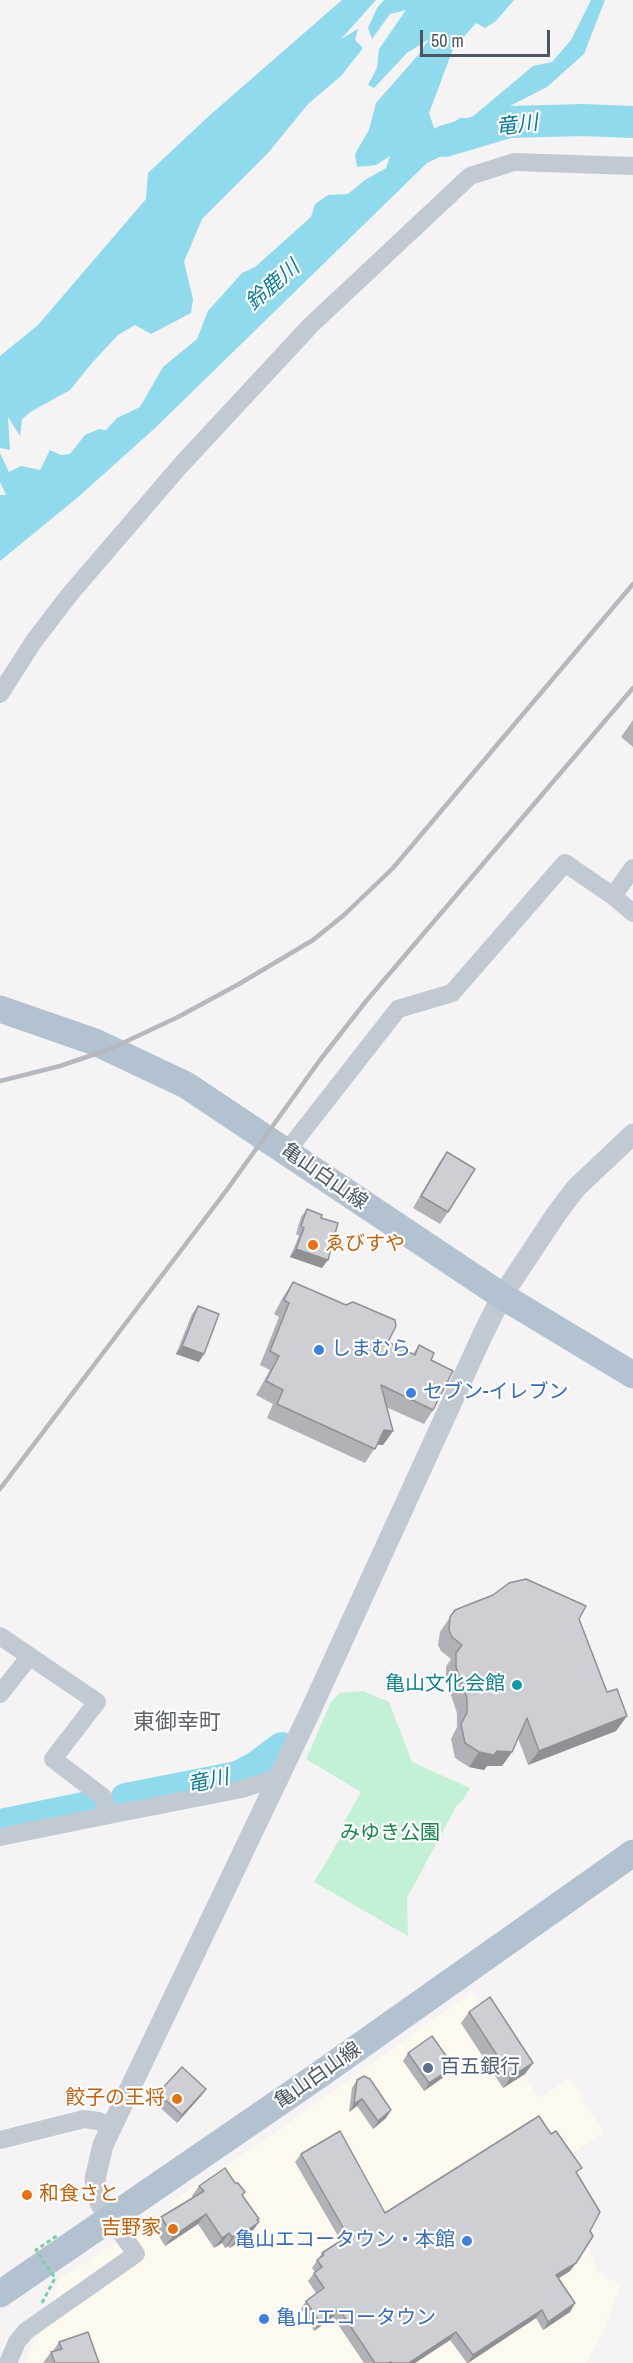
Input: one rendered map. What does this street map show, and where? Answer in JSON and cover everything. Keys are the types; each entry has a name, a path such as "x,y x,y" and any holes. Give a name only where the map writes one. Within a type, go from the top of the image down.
{"main road":[{"name":"亀山白山線","path":"0,1009 89,1039 170,1076 287,1151 406,1234 502,1296 633,1375"},
{"name":"亀山白山線","path":"0,2294 110,2217 188,2167 633,1853"}],"street":[{"path":"0,694 34,641 70,594 180,466 311,325 470,176 514,162 633,166"},
{"path":"287,1151 398,1009 452,993 565,864 613,896 633,913"},
{"path":"613,896 633,868"},
{"path":"8,2363 17,2342 26,2331 136,2254 100,2204 95,2179 103,2145 309,1714 502,1296 534,1245 576,1188 633,1134"},
{"path":"0,1636 97,1702 53,1759 103,1797 109,1815"},
{"path":"0,1694 30,1656"},
{"path":"0,1837 242,1789 277,1779"},
{"path":"0,2140 84,2119 98,2121 111,2127"}],"path":[{"path":"42,2303 55,2278 36,2250 58,2235"}],"shaded area":[{"name":"亀山エコータウン","path":"472,1992 539,2098 570,2078 604,2133 564,2158 585,2239 598,2272 621,2284 604,2330 586,2363 25,2363 34,2341 43,2329 60,2279 175,2205 173,2201 262,2142"}],"green space":[{"name":"みゆき公園","path":"363,1691 389,1702 412,1762 470,1788 457,1805 407,1898 408,1936 314,1882 344,1832 342,1826 361,1792 306,1759 331,1702 340,1693"}],"water":[{"path":"342,0 376,0 341,39 358,29 355,40 363,48 341,76 308,104 268,153 202,219 184,262 193,299 191,313 151,334 135,325 118,335 70,390 22,419 20,436 8,417 10,450 0,448 0,356 38,325 146,199 148,173 210,115"},
{"name":"鈴鹿川","path":"384,0 514,0 496,21 485,28 476,23 453,49 429,113 436,134 460,118 471,118 533,66 552,62 571,40 591,0 605,0 584,54 547,87 504,109 475,140 427,163 154,429 77,498 0,561 0,495 6,495 0,482 0,453 9,472 21,466 40,470 50,450 61,455 70,454 85,435 99,429 106,430 117,418 140,407 163,367 197,339 208,311 242,273 255,267 311,217 315,204 328,195 348,194 365,180 386,168 390,156 376,165 357,167 355,154 369,130 376,103 419,54 429,39 407,53 374,88 368,85 377,68 379,49 406,10 390,14 372,39 368,28 377,8"}],"building":[{"path":"447,1152 475,1169 448,1212 421,1196"},
{"path":"307,1209 322,1215 321,1218 338,1223 328,1260 296,1249 304,1228 301,1226"},
{"path":"293,1282 346,1305 353,1302 395,1320 396,1326 388,1342 415,1355 419,1345 434,1353 431,1360 453,1371 433,1410 381,1385 393,1431 384,1430 375,1449 277,1404 283,1390 266,1381 279,1356 270,1351 289,1303 284,1300"},
{"path":"198,1306 219,1314 204,1354 182,1346"},
{"name":"亀山文化会館","path":"526,1579 586,1606 579,1619 607,1692 617,1689 627,1716 539,1751 527,1718 512,1752 497,1751 494,1755 479,1752 465,1743 461,1724 467,1713 467,1698 456,1667 456,1653 462,1645 452,1637 449,1630 450,1617 455,1610 493,1595 509,1583"},
{"path":"490,1997 533,2063 511,2077 469,2012"},
{"path":"432,2036 454,2067 429,2083 408,2053"},
{"name":"餃子の王将","path":"182,2067 206,2089 182,2115 158,2093"},
{"path":"364,2076 370,2079 391,2110 378,2121 362,2099 354,2104 357,2080"},
{"name":"亀山エコータウン・本館","path":"539,2116 551,2134 556,2131 582,2168 576,2172 600,2212 590,2231 593,2236 576,2263 556,2275 575,2303 548,2322 542,2310 473,2355 456,2332 409,2363 375,2363 339,2309 320,2323 306,2301 324,2288 314,2273 322,2267 317,2260 324,2255 322,2253 348,2236 301,2154 340,2131 385,2213"},
{"path":"225,2168 235,2183 238,2183 245,2192 242,2195 259,2222 237,2238 235,2235 232,2237 229,2233 222,2238 206,2214 173,2236 161,2217 204,2191 199,2186"},
{"path":"88,2332 99,2363 55,2363 51,2352 62,2349 59,2342"}],"waterway":[{"name":"竜川","path":"445,141 509,122 583,120 633,122"},
{"name":"竜川","path":"126,1799 238,1777 255,1768 282,1748"},
{"name":"竜川","path":"0,1825 84,1808"}],"railway":[{"path":"0,1081 60,1066 110,1049 178,1017 313,940 344,915 393,868 633,584"},
{"path":"0,1489 226,1191 320,1060 367,1000 633,688"}],"place":[{"name":"ゑびすや","path":"313,1245"},
{"name":"しまむら","path":"319,1350"},
{"name":"セブン-イレブン","path":"411,1393"},
{"name":"亀山文化会館","path":"517,1685"},
{"name":"百五銀行","path":"428,2068"},
{"name":"餃子の王将","path":"177,2099"},
{"name":"和食さと","path":"27,2195"},
{"name":"吉野家","path":"173,2229"},
{"name":"亀山エコータウン・本館","path":"467,2241"},
{"name":"亀山エコータウン","path":"264,2319"}],"district":[{"name":"東御幸町","path":"177,1723"}]}
